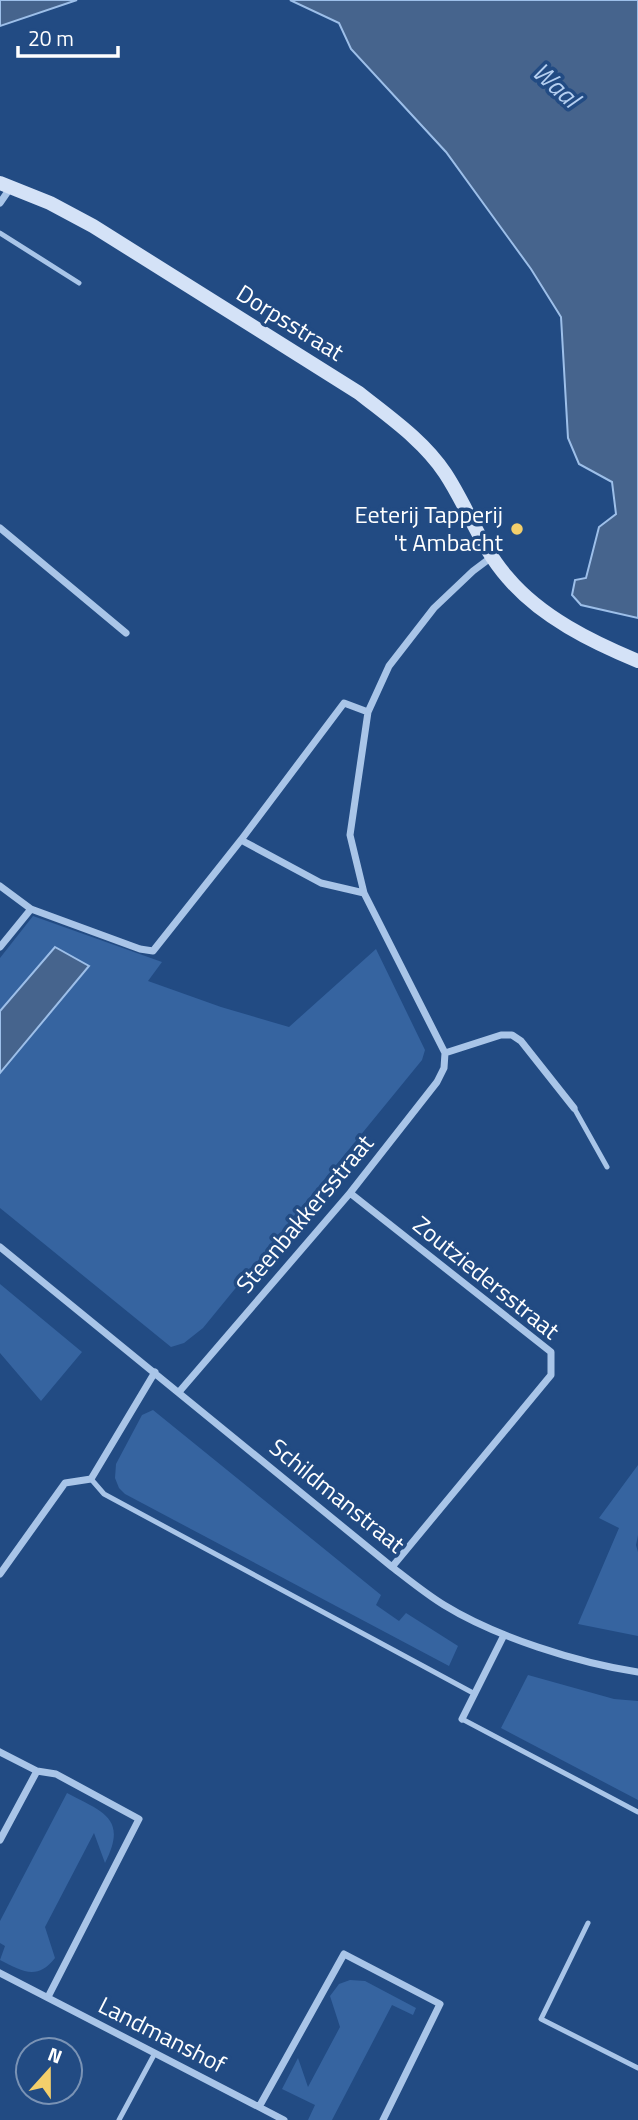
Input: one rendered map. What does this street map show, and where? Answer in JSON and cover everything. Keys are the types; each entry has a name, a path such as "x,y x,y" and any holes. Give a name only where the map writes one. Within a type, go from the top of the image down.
{"street":[{"name":"Dorpsstraat","path":"0,203 6,185 50,203 93,226 359,393 429,452 452,483 506,577 540,607 601,646 638,661"},
{"path":"0,528 126,633"},
{"path":"493,556 453,589 413,632 389,666 368,712 350,835 364,893 445,1053 501,1035 512,1035 521,1041 574,1108"},
{"path":"0,886 31,909 140,949 153,951 344,703 368,712"},
{"path":"241,840 321,883 364,893"},
{"path":"0,947 31,909"},
{"name":"Steenbakkersstraat","path":"179,1392 350,1193 437,1082 444,1068 445,1053"},
{"name":"Zoutziedersstraat","path":"350,1193 551,1352 551,1376 392,1567"},
{"name":"Schildmanstraat","path":"0,1247 392,1567 444,1605 504,1635 610,1668 638,1672"},
{"path":"0,1574 65,1483 91,1479 155,1372"},
{"path":"462,1719 504,1635"},
{"path":"0,1752 37,1771 56,1774 139,1819 48,1997"},
{"path":"0,1840 37,1771"},
{"path":"259,2107 344,1954 440,2004 383,2120"},
{"name":"Landmanshof","path":"0,1973 284,2120"}],"lane":[{"path":"0,233 79,283"},
{"path":"574,1108 607,1167"},
{"path":"91,1479 104,1494 475,1694"},
{"path":"462,1719 638,1812"},
{"path":"588,1923 541,2018 638,2068"},
{"path":"120,2120 155,2053"}],"shaded area":[{"path":"33,916 162,962 148,981 289,1027 376,949 425,1050 422,1060 203,1328 184,1343 171,1347 0,1208 0,958"},
{"path":"0,1284 82,1352 41,1401 0,1353"},
{"path":"153,1410 381,1595 376,1605 399,1621 406,1613 458,1646 449,1666 125,1494 115,1478 116,1464 142,1415"},
{"path":"638,1465 638,1636 578,1624 619,1528 599,1518"},
{"path":"528,1675 614,1699 638,1701 638,1800 501,1728"},
{"path":"67,1793 108,1818 113,1826 114,1836 105,1863 94,1833 45,1927 55,1958 42,1970 29,1972 0,1960 5,1946 0,1943 0,1921"},
{"path":"350,1980 365,1981 416,2008 413,2015 392,2005 332,2120 308,2120 315,2105 282,2089 298,2058 308,2087 340,2027 330,1996 339,1984"}],"water":[{"path":"0,0 77,0 0,26"},
{"name":"Waal","path":"290,0 638,0 638,618 581,605 572,595 575,580 586,578 599,527 616,514 612,482 579,464 568,438 561,317 531,269 446,152 351,49 339,23"},
{"path":"55,947 89,966 0,1073 0,1011"}],"place":[{"name":"Eeterij Tapperij 't Ambacht","path":"517,529"}]}
